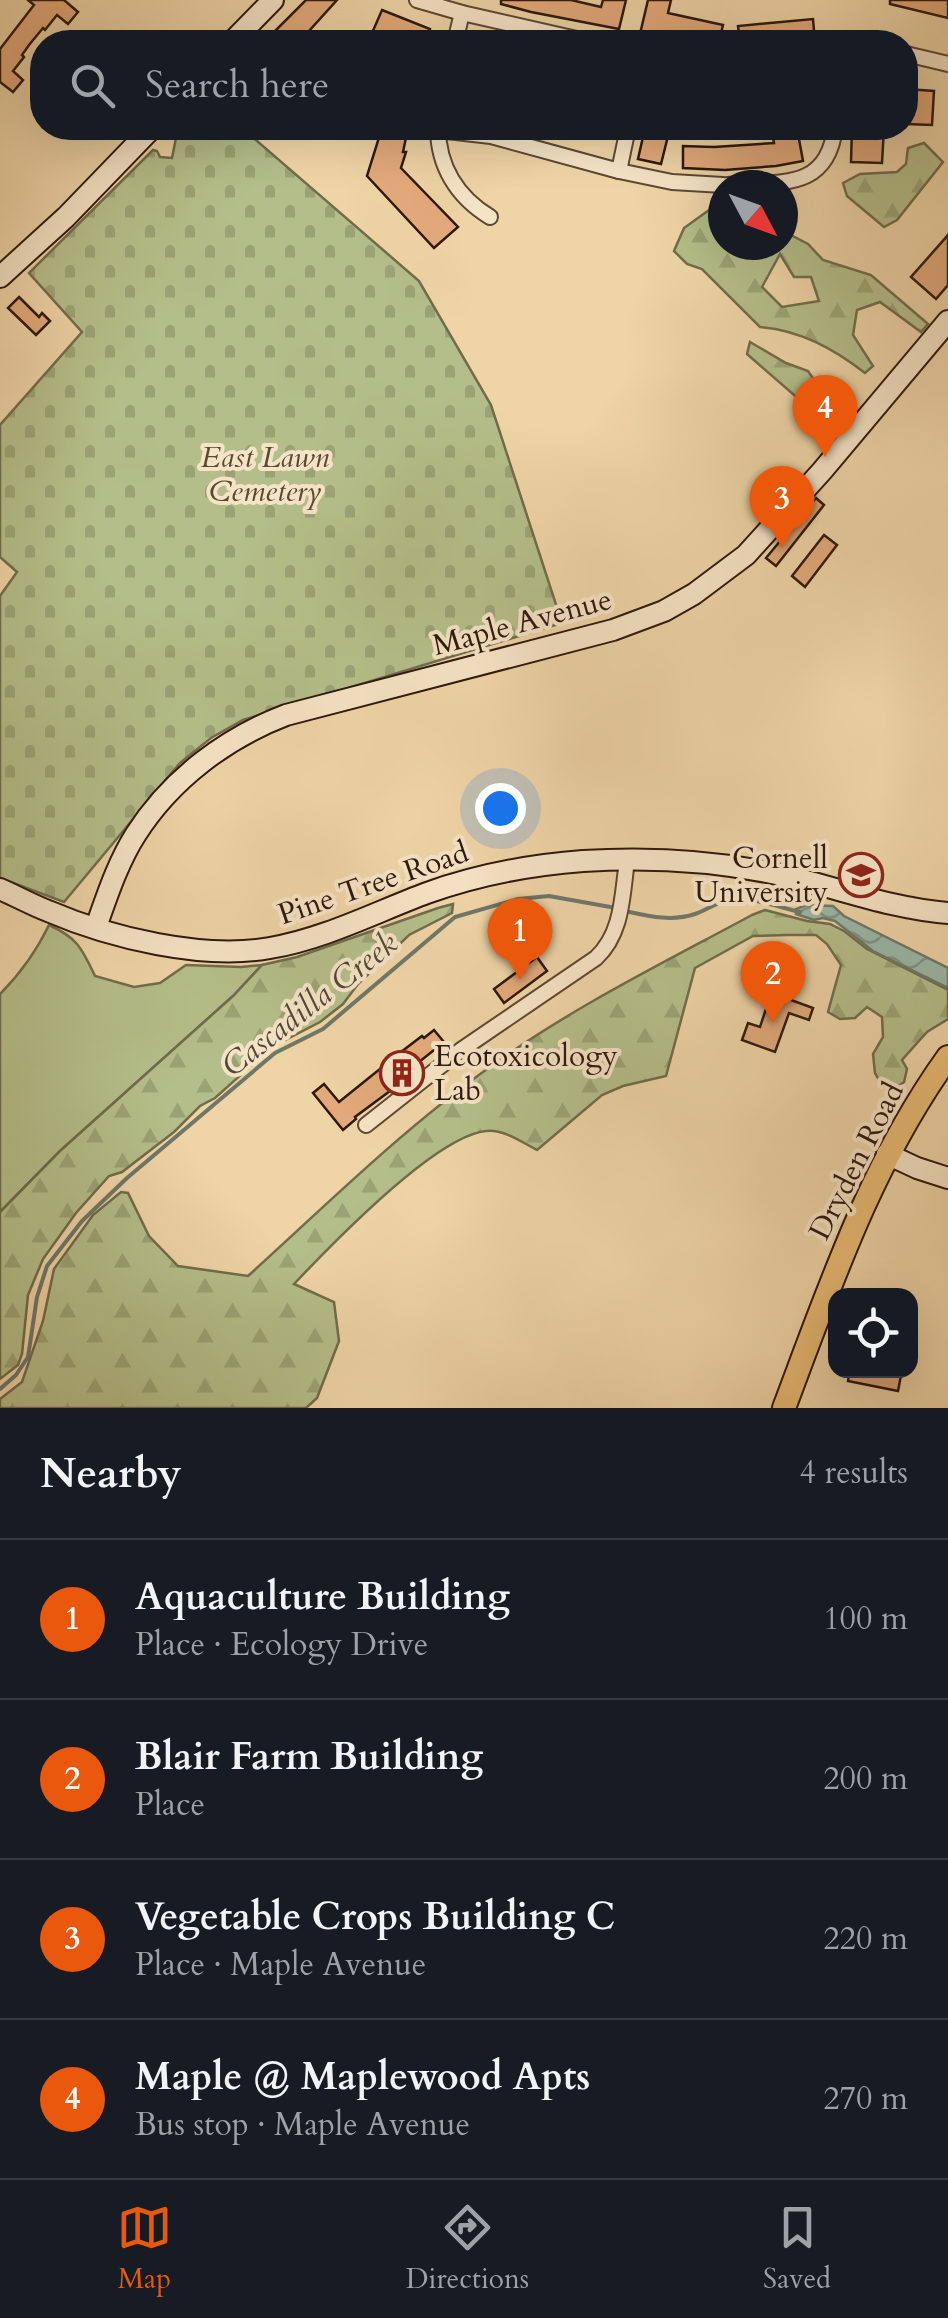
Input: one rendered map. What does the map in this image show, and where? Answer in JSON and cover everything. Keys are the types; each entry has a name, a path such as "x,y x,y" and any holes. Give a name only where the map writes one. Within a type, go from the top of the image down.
{"main road":[{"name":"Dryden Road","path":"784,1408 847,1241 887,1154 948,1057"}],"street":[{"path":"244,30 273,0"},
{"path":"417,0 537,30"},
{"path":"458,30 462,13"},
{"path":"918,57 948,64"},
{"path":"0,277 66,217 140,140"},
{"path":"439,140 449,176 469,201 490,217"},
{"path":"506,140 619,171 672,182 708,184"},
{"path":"619,171 625,140"},
{"path":"798,178 812,175 823,164 834,140"},
{"name":"Maple Avenue","path":"96,927 136,833 187,775 234,739 286,715 613,630 664,611 722,575 768,534 948,320"},
{"name":"Pine Tree Road","path":"0,889 50,912 137,939 188,949 244,951 317,936 432,891 484,876 538,865 586,861 684,861 736,866 895,906 948,913"},
{"path":"366,1124 460,1050 607,948 618,922 627,861"},
{"path":"887,1154 948,1178"}],"green space":[{"name":"East Lawn Cemetery","path":"176,140 256,140 419,281 491,405 562,623 243,720 211,738 180,763 64,902 0,878 0,596 17,572 0,557 0,425 82,332 29,273 153,150 160,157 172,158"},
{"path":"924,143 943,162 897,220 884,227 847,196 843,183 860,174 897,172 906,164 908,148"},
{"path":"708,211 708,260 777,260 762,287 782,307 819,301 811,277 794,277 784,260 798,260 798,239 823,260 871,275 928,324 921,332 880,302 857,310 853,335 873,366 865,373 816,342 760,327 702,269 687,264 674,251 684,228"},
{"path":"750,342 808,371 828,400 831,425 818,430 806,426 816,414 747,354"},
{"path":"453,904 452,913 409,935 343,1004 320,1022 272,1047 174,1132 122,1172 109,1176 43,1259 28,1295 22,1354 18,1365 0,1379 0,1212 60,1151 233,996 262,965 297,957"},
{"path":"765,910 830,924 867,949 948,990 948,1019 927,1032 902,1060 907,1069 904,1082 892,1091 883,1087 875,1073 873,1054 883,1037 882,1017 867,1007 855,1018 840,1019 828,1012 841,965 827,944 816,935 753,936 695,968 666,1076 602,1095 537,1150 499,1132 465,1137 385,1195 294,1284 334,1302 339,1341 317,1398 306,1408 0,1408 0,1399 22,1382 43,1321 54,1269 93,1215 121,1192 128,1193 149,1236 178,1266 248,1276 392,1145 515,1049 683,951"},
{"path":"49,925 78,945 95,976 134,987 160,983 186,965 262,965 233,996 60,1151 0,1212 0,994 28,962"}],"water":[{"path":"806,905 833,906 844,916 948,968 948,988 873,951 835,921 796,914 796,909"}],"building":[{"path":"28,0 64,0 78,12 68,24 57,15 45,30 30,30 30,44 13,71 23,80 13,92 0,82 0,49 34,5"},
{"path":"306,0 337,0 310,30 276,30"},
{"path":"501,0 571,0 601,7 603,0 626,0 619,29 531,12 501,4"},
{"path":"648,0 671,0 668,13 723,25 722,30 641,30"},
{"path":"890,0 948,0 948,18 890,4"},
{"path":"382,10 430,29 430,30 373,30"},
{"path":"813,19 814,30 738,30 738,26"},
{"path":"918,90 934,91 932,125 918,124"},
{"path":"378,140 406,140 401,168 458,227 434,248 367,176"},
{"path":"642,140 667,140 661,164 638,159"},
{"path":"799,140 803,161 725,170 683,168 683,146"},
{"path":"852,140 883,140 882,163 851,162"},
{"path":"948,235 948,285 936,299 911,277"},
{"path":"19,297 39,317 42,313 50,321 36,335 8,308"},
{"path":"816,498 824,505 776,566 766,558"},
{"path":"824,535 837,545 805,587 792,576"},
{"path":"537,957 547,971 504,1003 494,989"},
{"path":"780,996 813,1008 809,1020 789,1013 775,1052 742,1040 748,1023 760,1027 767,1006 775,1009"},
{"name":"Ecotoxicology Lab","path":"434,1030 444,1042 414,1066 417,1071 343,1130 313,1093 324,1084 339,1102"},
{"path":"849,1378 900,1378 898,1391 848,1381"}],"waterway":[{"name":"Cascadilla Creek","path":"0,1389 28,1357 37,1297 47,1266 82,1221 275,1053 323,1029 455,917 518,899 549,896 616,908"},
{"name":"Cascadilla Creek","path":"625,911 677,918 739,899 800,912"}],"place":[{"name":"Maple @ Maplewood Apts","path":"825,457"},
{"name":"Vegetable Crops Building C","path":"782,548"},
{"name":"Cornell University","path":"861,875"},
{"name":"Aquaculture Building","path":"520,980"},
{"name":"Blair Farm Building","path":"773,1023"},
{"name":"Ecotoxicology Lab","path":"402,1073"}]}
